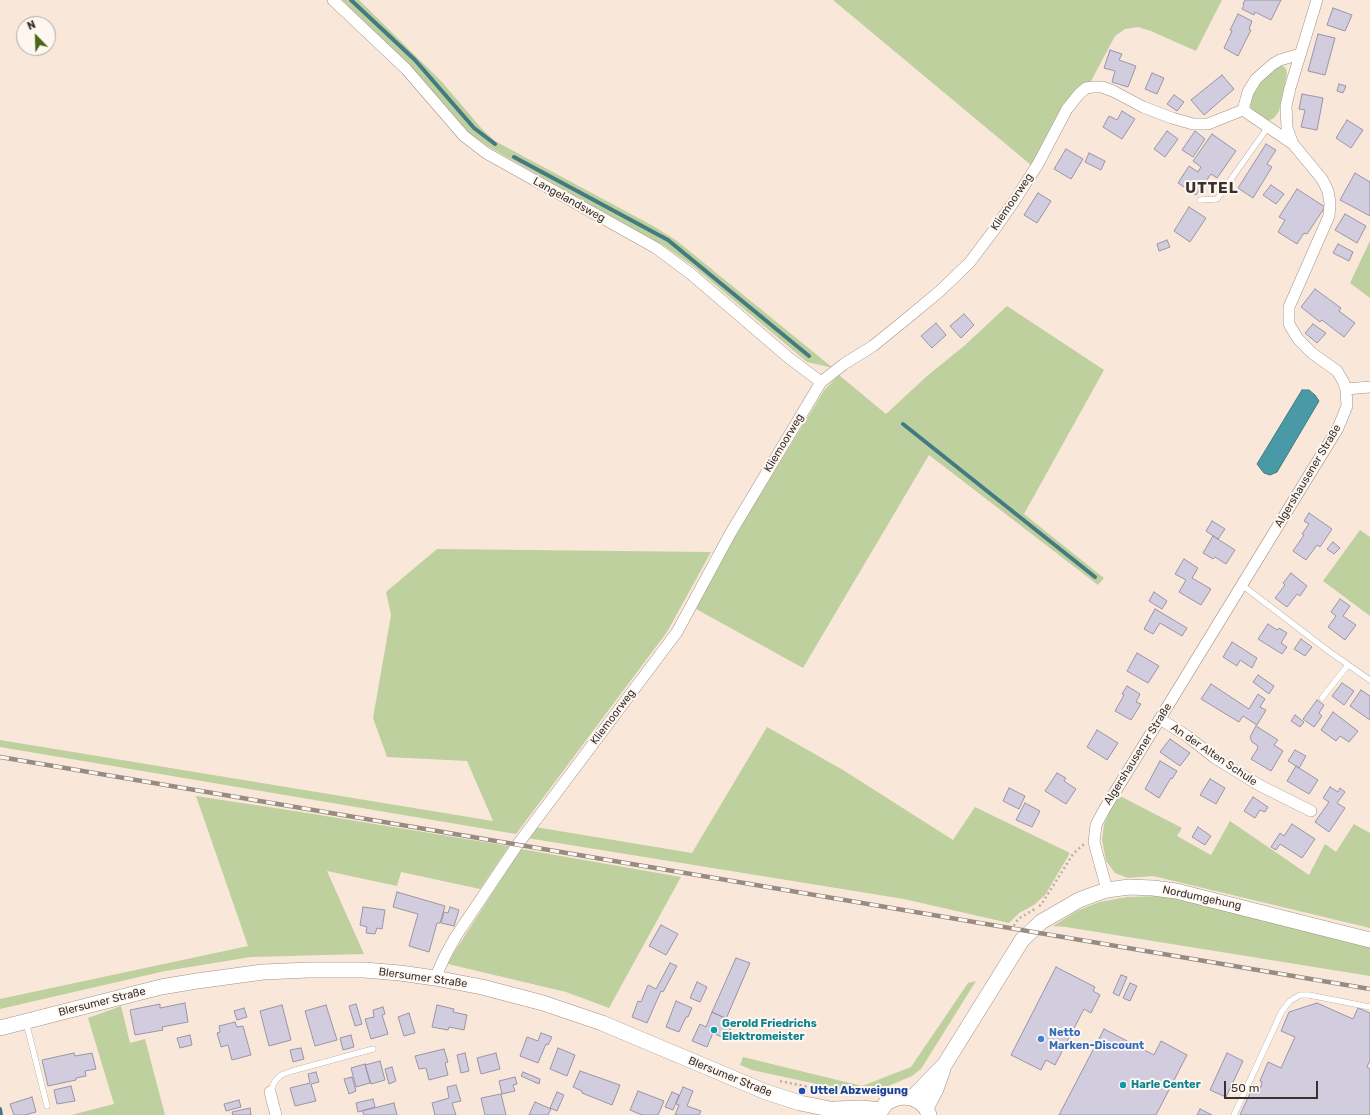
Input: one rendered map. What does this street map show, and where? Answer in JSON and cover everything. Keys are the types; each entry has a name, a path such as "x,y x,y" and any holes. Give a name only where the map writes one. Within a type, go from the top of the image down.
{"main road":[{"name":"Nordumgehung","path":"927,1112 945,1064 1022,940 1041,922 1079,900 1107,890 1129,887 1176,891 1370,940"},
{"name":"Blersumer Straße","path":"0,1028 161,987 197,981 263,972 309,970 364,970 400,973 482,987 543,1003 602,1024 766,1092 800,1103 830,1109 847,1115"},
{"name":"Nordumgehung","path":"912,1098 945,1064"},
{"path":"880,1113 886,1103 903,1097 912,1098 920,1102 927,1112"},
{"name":"Blersumer Straße","path":"830,1109 862,1108 880,1113"}],"street":[{"name":"Langelandsweg","path":"333,0 406,69 464,136 486,154 656,248 691,274 790,358 821,382"},
{"name":"Algershausener Straße","path":"1107,890 1094,842 1096,825 1338,428 1346,406 1346,389 1344,381 1337,371 1312,353 1298,339 1289,324 1289,307 1329,216 1330,203 1328,192 1322,179 1293,144 1287,128 1286,106 1290,88 1317,0"},
{"path":"1293,144 1244,110 1248,92 1256,80 1273,64 1280,60 1300,54"},
{"name":"Kliemoorweg","path":"434,978 456,936 518,844 677,632 730,534 821,382 844,364 873,346 900,325 940,291 970,262 994,230 1038,164 1067,109 1079,94 1086,88 1102,87 1143,107 1193,124 1208,124 1244,110"},
{"path":"1346,389 1370,388"},
{"name":"An der Alten Schule","path":"1160,719 1187,736 1215,758 1259,785 1311,811"},
{"path":"270,1092 276,1115"}],"lane":[{"path":"1200,200 1217,199 1268,127"},
{"path":"1242,585 1370,680"},
{"path":"1322,698 1348,664"},
{"path":"1234,1115 1282,1011 1290,1001 1300,995 1309,995 1370,1008"},
{"path":"26,1022 47,1106"},
{"path":"270,1092 274,1081 281,1075 373,1049"}],"path":[{"path":"775,1080 849,1096"}],"green space":[{"path":"342,0 359,0 442,82 482,129 495,141 655,227 677,241 833,368 807,362 694,267 664,246 489,147 468,132 415,71"},
{"path":"833,0 1222,0 1196,51 1151,31 1138,27 1125,29 1115,36 1090,83 1074,92 1062,106 1031,165"},
{"path":"1282,65 1286,69 1287,74 1279,111 1274,118 1268,121 1253,111 1250,106 1251,97 1260,82 1273,70"},
{"path":"1370,241 1370,298 1350,283"},
{"path":"1007,306 1104,370 1024,514 1104,578 1098,585 929,455 803,668 696,609 734,537 825,389 839,375 886,414 927,376 964,346"},
{"path":"1360,530 1370,537 1370,616 1323,581"},
{"path":"437,549 711,552 667,632 516,834 0,747 0,740 493,821 467,761 387,757 373,718 391,615 386,592"},
{"path":"767,727 843,770 953,840 975,807 1070,853 1045,895 1034,905 1019,913 1009,923 904,899 527,838 535,827 692,853"},
{"path":"196,796 509,846 480,889 401,872 397,886 327,871 364,954 251,957 165,971 0,1009 0,999 248,946"},
{"path":"1122,797 1182,828 1177,836 1211,855 1230,821 1309,875 1325,844 1336,852 1354,824 1370,833 1370,928 1153,876 1128,878 1115,873 1106,861 1102,840 1104,824 1116,798"},
{"path":"521,849 681,877 609,1008 566,992 448,964"},
{"path":"1163,896 1370,946 1370,976 1053,926 1077,911 1099,902 1127,897"},
{"path":"976,981 921,1069 912,1076 867,1095 752,1070 740,1065 743,1057 862,1086 911,1067 968,983"},
{"path":"121,1006 130,1043 145,1039 165,1115 71,1115 114,1104 88,1018"}],"water":[{"path":"1302,390 1309,390 1319,401 1277,472 1270,475 1264,473 1257,464"}],"building":[{"path":"1245,0 1281,0 1271,20 1255,12 1254,15 1242,9"},
{"path":"1333,8 1352,15 1345,31 1327,25"},
{"path":"1238,14 1252,21 1249,29 1251,30 1238,56 1224,48 1232,31 1230,30"},
{"path":"1318,34 1335,38 1325,75 1308,71"},
{"path":"1110,50 1122,54 1119,60 1136,66 1128,87 1112,82 1115,71 1104,68"},
{"path":"1152,73 1164,78 1157,94 1145,89"},
{"path":"1222,75 1234,89 1204,115 1191,100"},
{"path":"1339,84 1346,86 1343,93 1337,91"},
{"path":"1302,94 1323,98 1317,130 1301,127 1305,110 1299,109"},
{"path":"1174,95 1184,102 1177,111 1167,104"},
{"path":"1122,111 1135,119 1122,139 1103,127 1109,116 1117,120"},
{"path":"1347,120 1363,130 1351,148 1336,138"},
{"path":"1167,131 1178,139 1165,157 1154,149"},
{"path":"1195,131 1205,139 1193,157 1182,150"},
{"path":"1212,134 1236,151 1217,178 1211,174 1196,195 1178,183 1189,166 1198,172 1201,167 1193,161"},
{"path":"1266,144 1276,150 1267,164 1272,167 1253,198 1238,188"},
{"path":"1066,149 1083,159 1071,179 1054,169"},
{"path":"1089,153 1105,161 1101,170 1085,162"},
{"path":"1355,173 1370,182 1370,216 1340,200"},
{"path":"1271,185 1284,194 1276,204 1263,195"},
{"path":"1297,189 1325,207 1307,234 1304,233 1297,244 1278,232 1285,220 1279,217"},
{"path":"1038,193 1051,201 1037,223 1024,215"},
{"path":"1189,207 1206,218 1190,242 1174,231"},
{"path":"1345,214 1366,226 1357,243 1335,230"},
{"path":"1167,240 1170,247 1159,251 1157,244"},
{"path":"1338,244 1353,252 1349,261 1333,253"},
{"path":"1315,289 1341,308 1339,311 1355,323 1344,337 1322,320 1320,322 1301,307"},
{"path":"964,314 974,325 961,338 950,326"},
{"path":"936,323 946,335 932,348 921,336"},
{"path":"1313,324 1326,333 1317,343 1305,333"},
{"path":"1309,513 1332,529 1320,547 1317,545 1306,560 1293,551 1304,535 1302,534 1309,524 1304,521"},
{"path":"1212,521 1225,529 1218,539 1206,531"},
{"path":"1213,536 1235,550 1226,564 1215,557 1213,559 1203,553"},
{"path":"1333,542 1340,548 1334,554 1327,549"},
{"path":"1184,559 1198,568 1192,578 1211,589 1201,605 1179,592 1186,580 1175,574"},
{"path":"1291,573 1307,586 1300,596 1297,594 1287,607 1275,598 1285,585 1283,583"},
{"path":"1154,592 1167,601 1162,609 1149,601"},
{"path":"1340,599 1350,606 1343,616 1356,625 1345,640 1328,627 1336,616 1331,612"},
{"path":"1155,609 1187,628 1182,636 1160,623 1153,634 1144,629"},
{"path":"1268,624 1277,630 1279,628 1287,633 1281,643 1287,647 1282,654 1258,639"},
{"path":"1301,639 1312,647 1305,656 1294,649"},
{"path":"1232,642 1257,658 1252,668 1240,660 1237,666 1223,657"},
{"path":"1137,653 1159,666 1148,683 1127,671"},
{"path":"1258,675 1274,686 1269,694 1253,682"},
{"path":"1342,683 1354,691 1344,705 1332,696"},
{"path":"1211,684 1249,709 1258,694 1265,699 1260,707 1266,710 1257,725 1243,716 1239,722 1201,699"},
{"path":"1127,686 1140,694 1136,702 1141,704 1131,720 1115,711"},
{"path":"1361,690 1370,696 1370,720 1350,706"},
{"path":"1317,700 1324,705 1319,713 1322,716 1314,727 1303,719"},
{"path":"1333,712 1358,731 1349,742 1340,736 1336,741 1321,730"},
{"path":"1295,715 1304,722 1300,727 1291,721"},
{"path":"1256,726 1278,740 1274,745 1283,751 1271,771 1251,759 1258,748 1257,745 1252,742 1250,737"},
{"path":"1097,730 1118,743 1107,760 1087,747"},
{"path":"1170,739 1190,753 1180,766 1160,752"},
{"path":"1295,750 1306,756 1299,768 1288,761"},
{"path":"1160,761 1177,771 1159,798 1145,789"},
{"path":"1296,766 1318,780 1309,794 1287,781"},
{"path":"1057,773 1066,778 1064,781 1076,789 1066,804 1045,791"},
{"path":"1210,779 1225,788 1216,804 1200,795"},
{"path":"1330,787 1338,792 1340,788 1345,792 1337,803 1345,808 1329,832 1315,822 1329,802 1323,798"},
{"path":"1009,788 1025,796 1019,809 1003,801"},
{"path":"1253,797 1268,807 1265,812 1260,810 1255,818 1244,811"},
{"path":"1025,803 1040,811 1032,827 1016,820"},
{"path":"1292,824 1315,839 1302,858 1280,844 1276,850 1271,847 1280,833 1284,836"},
{"path":"1198,827 1211,836 1205,845 1192,837"},
{"path":"397,892 445,906 440,923 437,923 429,952 409,946 418,914 393,907"},
{"path":"363,907 385,910 382,929 377,928 375,934 366,933 367,927 360,925"},
{"path":"450,907 459,910 454,926 441,923 444,912 448,913"},
{"path":"661,925 678,934 666,955 649,946"},
{"path":"736,958 750,963 726,1019 712,1012"},
{"path":"670,963 677,966 663,992 661,991 647,1023 632,1017 638,1001 641,1002 648,985 656,989"},
{"path":"1056,967 1095,987 1093,991 1100,995 1091,1013 1084,1009 1055,1065 1046,1060 1041,1070 1011,1055"},
{"path":"1121,975 1127,977 1119,996 1113,993"},
{"path":"697,982 707,987 700,1002 690,998"},
{"path":"1130,983 1137,986 1130,1001 1123,998"},
{"path":"676,1001 692,1008 679,1032 666,1027"},
{"path":"185,1003 188,1022 162,1027 163,1030 135,1035 130,1010 160,1004 160,1008"},
{"path":"1317,1003 1353,1019 1358,1008 1370,1013 1370,1060 1367,1067 1370,1069 1370,1115 1240,1115 1252,1089 1261,1087 1262,1082 1260,1081 1268,1062 1281,1068 1295,1037 1281,1031 1289,1012"},
{"path":"356,1004 362,1024 355,1026 349,1006"},
{"path":"282,1005 291,1040 269,1046 260,1011"},
{"path":"326,1005 337,1040 315,1046 305,1011"},
{"path":"437,1005 454,1009 453,1012 467,1015 464,1030 449,1027 448,1030 432,1027"},
{"path":"383,1007 385,1014 382,1015 388,1034 371,1039 365,1019 374,1017 373,1010"},
{"path":"244,1008 247,1017 237,1020 234,1011"},
{"name":"Gerold Friedrichs Elektromeister","path":"712,1012 734,1022 726,1039 713,1033 707,1047 692,1041 700,1024 706,1027"},
{"path":"409,1013 415,1033 404,1036 398,1017"},
{"path":"235,1022 237,1027 243,1026 251,1055 232,1060 228,1045 221,1047 217,1033 220,1032 219,1026"},
{"name":"Harle Center","path":"1104,1029 1154,1055 1161,1041 1187,1055 1156,1115 1059,1115"},
{"path":"541,1033 552,1037 548,1045 546,1044 538,1063 520,1056 527,1037 538,1041"},
{"path":"190,1035 192,1045 180,1048 177,1038"},
{"path":"351,1035 354,1047 343,1050 340,1038"},
{"path":"301,1048 304,1059 293,1062 290,1050"},
{"path":"558,1048 575,1055 567,1076 550,1069"},
{"path":"444,1049 448,1062 445,1063 448,1075 429,1080 426,1068 419,1069 415,1056"},
{"path":"74,1053 75,1056 92,1053 96,1069 85,1071 86,1076 76,1078 76,1080 48,1086 42,1060"},
{"path":"465,1053 469,1071 461,1073 457,1055"},
{"path":"496,1053 500,1069 481,1074 477,1058"},
{"path":"1227,1053 1243,1061 1226,1097 1210,1090"},
{"path":"380,1061 385,1080 371,1084 365,1065"},
{"path":"365,1064 370,1083 356,1087 351,1068"},
{"path":"392,1067 396,1081 389,1084 385,1069"},
{"path":"580,1071 620,1085 612,1105 582,1093 582,1091 573,1087"},
{"path":"316,1072 319,1082 311,1084 316,1101 295,1106 290,1088 310,1083 308,1074"},
{"path":"523,1072 540,1079 539,1084 521,1076"},
{"path":"352,1077 356,1091 349,1094 344,1079"},
{"path":"515,1077 517,1084 513,1085 515,1091 502,1094 499,1081"},
{"path":"456,1085 461,1101 452,1103 456,1115 435,1115 432,1103 449,1098 447,1087"},
{"path":"71,1086 75,1101 57,1104 54,1090"},
{"path":"683,1087 693,1091 687,1106 701,1111 699,1115 675,1115 679,1105 676,1104"},
{"path":"638,1091 664,1101 658,1115 642,1115 630,1110"},
{"path":"557,1092 564,1095 557,1111 550,1108"},
{"path":"672,1092 679,1095 673,1110 665,1107"},
{"path":"501,1094 506,1115 485,1115 481,1098"},
{"path":"32,1097 36,1112 25,1115 14,1115 10,1104"},
{"path":"373,1099 375,1107 358,1112 356,1103"},
{"path":"239,1100 241,1107 226,1111 224,1104"},
{"path":"535,1102 551,1109 548,1115 529,1115"},
{"path":"394,1103 397,1115 364,1115 362,1111"},
{"path":"250,1108 251,1115 233,1115 232,1112"},
{"path":"1200,1109 1212,1115 1197,1115"}],"waterway":[{"path":"351,0 415,60 474,128 495,144"},
{"path":"514,157 668,240 809,356"},
{"path":"903,424 1095,577"},
{"path":"0,1109 1,1115"}],"railway":[{"path":"0,757 1370,989"}],"place":[{"name":"Gerold Friedrichs Elektromeister","path":"714,1030"},
{"name":"Netto Marken-Discount","path":"1041,1039"},
{"name":"Harle Center","path":"1123,1085"},
{"name":"Uttel Abzweigung","path":"802,1091"}],"district":[{"name":"UTTEL","path":"1212,189"}]}
